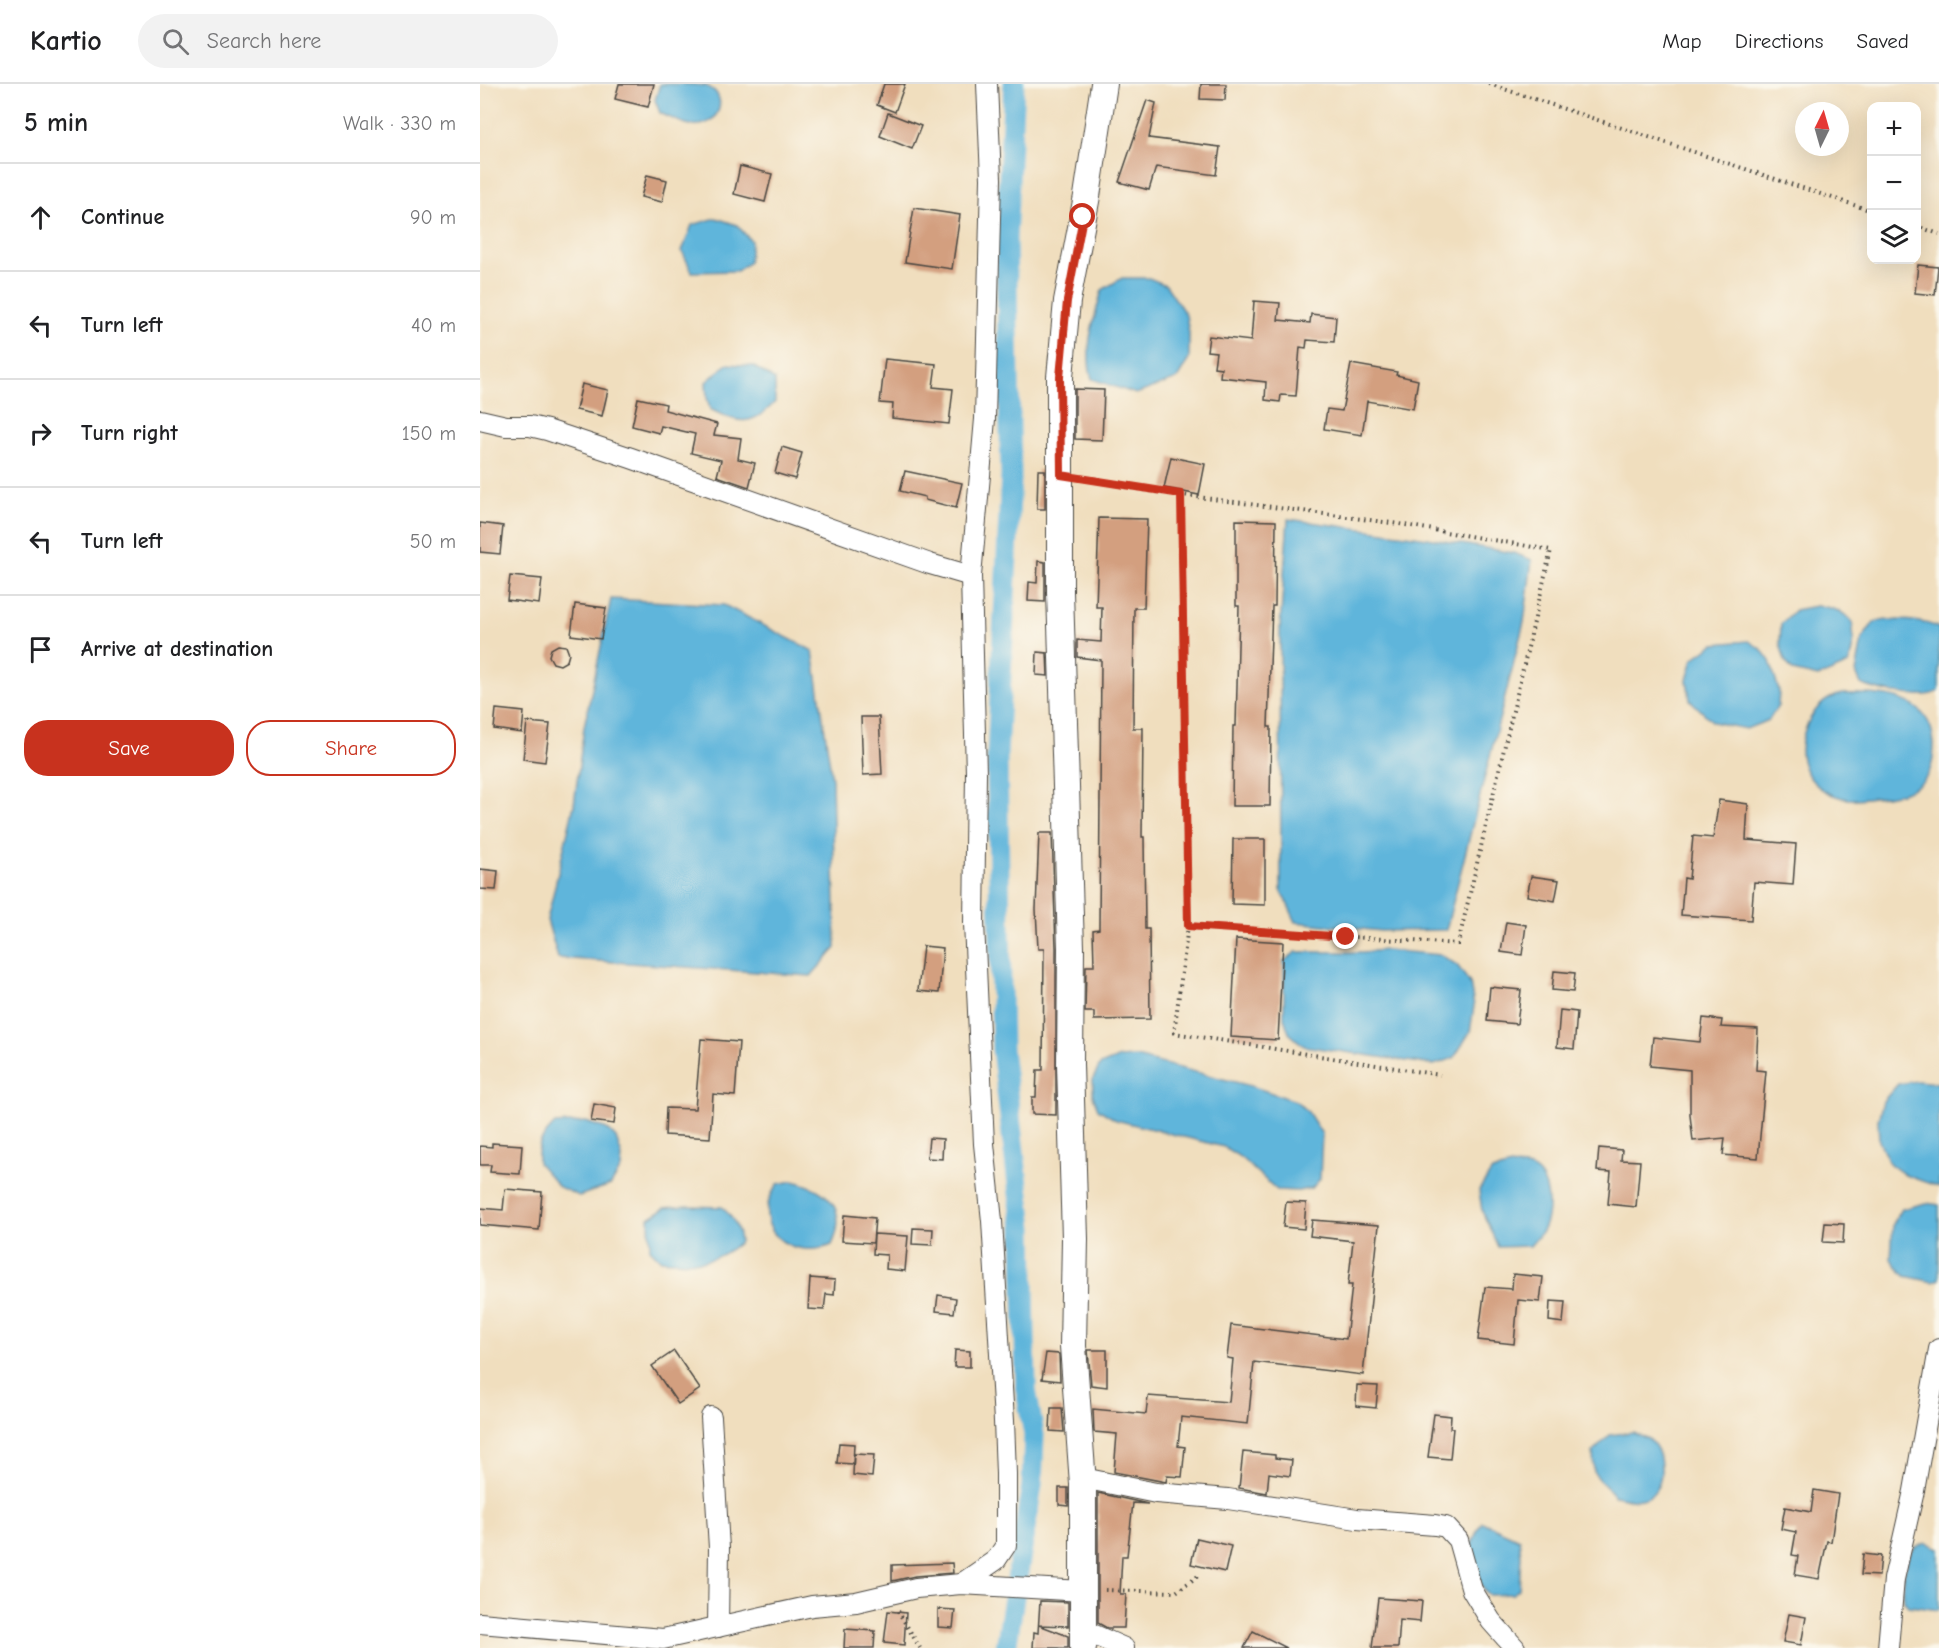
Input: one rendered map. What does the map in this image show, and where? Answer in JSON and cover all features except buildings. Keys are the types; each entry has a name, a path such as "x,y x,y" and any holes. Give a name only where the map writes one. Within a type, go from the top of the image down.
{"street":[{"path":"961,1584 996,1560 1006,1545 1004,1421 978,1024 974,923 976,774 971,576 985,419 991,179 987,84"},
{"path":"1104,84 1089,186 1067,301 1060,377 1060,592 1071,948 1070,1064 1075,1239 1073,1346 1083,1478 1083,1639 1124,1648"},
{"path":"480,420 506,426 530,426 547,430 930,564 971,576"},
{"path":"1888,1648 1894,1579 1914,1491 1939,1349"},
{"path":"711,1417 719,1548 718,1627"},
{"path":"1083,1478 1156,1493 1228,1498 1357,1519 1446,1527 1458,1540 1472,1590 1491,1621 1515,1648"},
{"path":"480,1623 663,1639 812,1606 856,1602 916,1588 961,1584 1083,1590"}],"path":[{"path":"1489,84 1869,210"},
{"path":"1921,227 1939,234"},
{"path":"1061,475 1399,524 1551,550 1458,944 1188,926"},
{"path":"1181,494 1188,926 1174,1033 1440,1075"},
{"path":"1083,1590 1176,1592 1198,1576"},
{"path":"888,1594 920,1648"}],"water":[{"path":"660,84 689,84 706,86 714,90 720,103 715,117 701,125 691,125 660,113 655,100"},
{"path":"716,218 737,225 751,241 749,262 737,271 692,272 682,251 692,225"},
{"path":"1122,278 1149,278 1166,285 1186,315 1189,333 1189,359 1177,379 1136,394 1092,379 1090,368 1089,345 1102,290"},
{"path":"727,364 753,366 775,380 775,402 759,416 745,420 729,418 710,409 706,382"},
{"path":"1288,519 1421,537 1514,553 1532,560 1524,622 1446,930 1381,931 1296,922 1281,890 1280,628"},
{"path":"611,599 724,605 813,651 832,779 836,948 811,976 558,958 547,920 574,805 584,727"},
{"path":"1816,606 1836,610 1848,617 1852,621 1854,640 1849,664 1818,677 1793,671 1785,661 1780,643 1781,624 1795,610"},
{"path":"1907,620 1939,628 1939,691 1932,694 1912,695 1889,692 1861,684 1856,673 1862,639 1874,622"},
{"path":"1749,641 1761,649 1770,661 1779,691 1778,706 1769,720 1746,729 1713,722 1690,700 1687,680 1693,659 1714,644"},
{"path":"1843,694 1888,696 1914,706 1924,715 1931,727 1934,749 1930,769 1922,782 1912,789 1887,796 1848,799 1823,790 1814,782 1807,773 1801,751 1807,725 1813,714 1826,701"},
{"path":"1386,950 1441,955 1457,965 1470,983 1474,1006 1470,1032 1454,1058 1434,1065 1304,1046 1289,1033 1284,1018 1284,961 1296,952"},
{"path":"1136,1057 1251,1086 1296,1101 1308,1112 1322,1134 1320,1179 1312,1188 1298,1191 1277,1190 1240,1157 1224,1147 1116,1120 1098,1109 1093,1096 1093,1079 1100,1065 1118,1058"},
{"path":"1917,1081 1939,1083 1939,1187 1905,1175 1890,1164 1879,1141 1878,1120 1883,1101 1898,1084"},
{"path":"586,1122 607,1129 616,1138 622,1156 621,1168 611,1185 579,1196 559,1187 538,1163 538,1150 543,1137 555,1124"},
{"path":"1511,1166 1530,1168 1537,1172 1546,1187 1548,1206 1545,1224 1530,1246 1498,1247 1482,1211 1479,1190 1492,1171"},
{"path":"793,1181 816,1189 832,1202 838,1221 832,1245 816,1249 801,1249 777,1237 770,1226 767,1214 769,1199 778,1184"},
{"path":"1926,1203 1939,1205 1939,1279 1933,1282 1905,1276 1891,1259 1893,1224 1902,1209"},
{"path":"722,1207 735,1223 740,1242 712,1259 694,1262 661,1260 650,1249 649,1218 665,1208"},
{"path":"1633,1432 1650,1440 1659,1454 1661,1463 1661,1473 1656,1490 1650,1496 1642,1499 1614,1496 1594,1473 1593,1452 1610,1435"},
{"path":"1482,1522 1519,1539 1521,1556 1519,1589 1513,1594 1489,1595 1476,1576 1470,1553 1474,1537"},
{"path":"1927,1543 1939,1548 1939,1610 1909,1606 1904,1601 1906,1563 1913,1550"}],"waterway":[{"path":"1006,1648 1032,1485 1034,1435 1026,1390 1023,1228 1002,1049 997,756 1011,475 1006,238 1014,84"}],"route":[{"path":"1083,217 1067,301 1060,377 1061,475 1181,494 1188,926 1346,937"}]}
